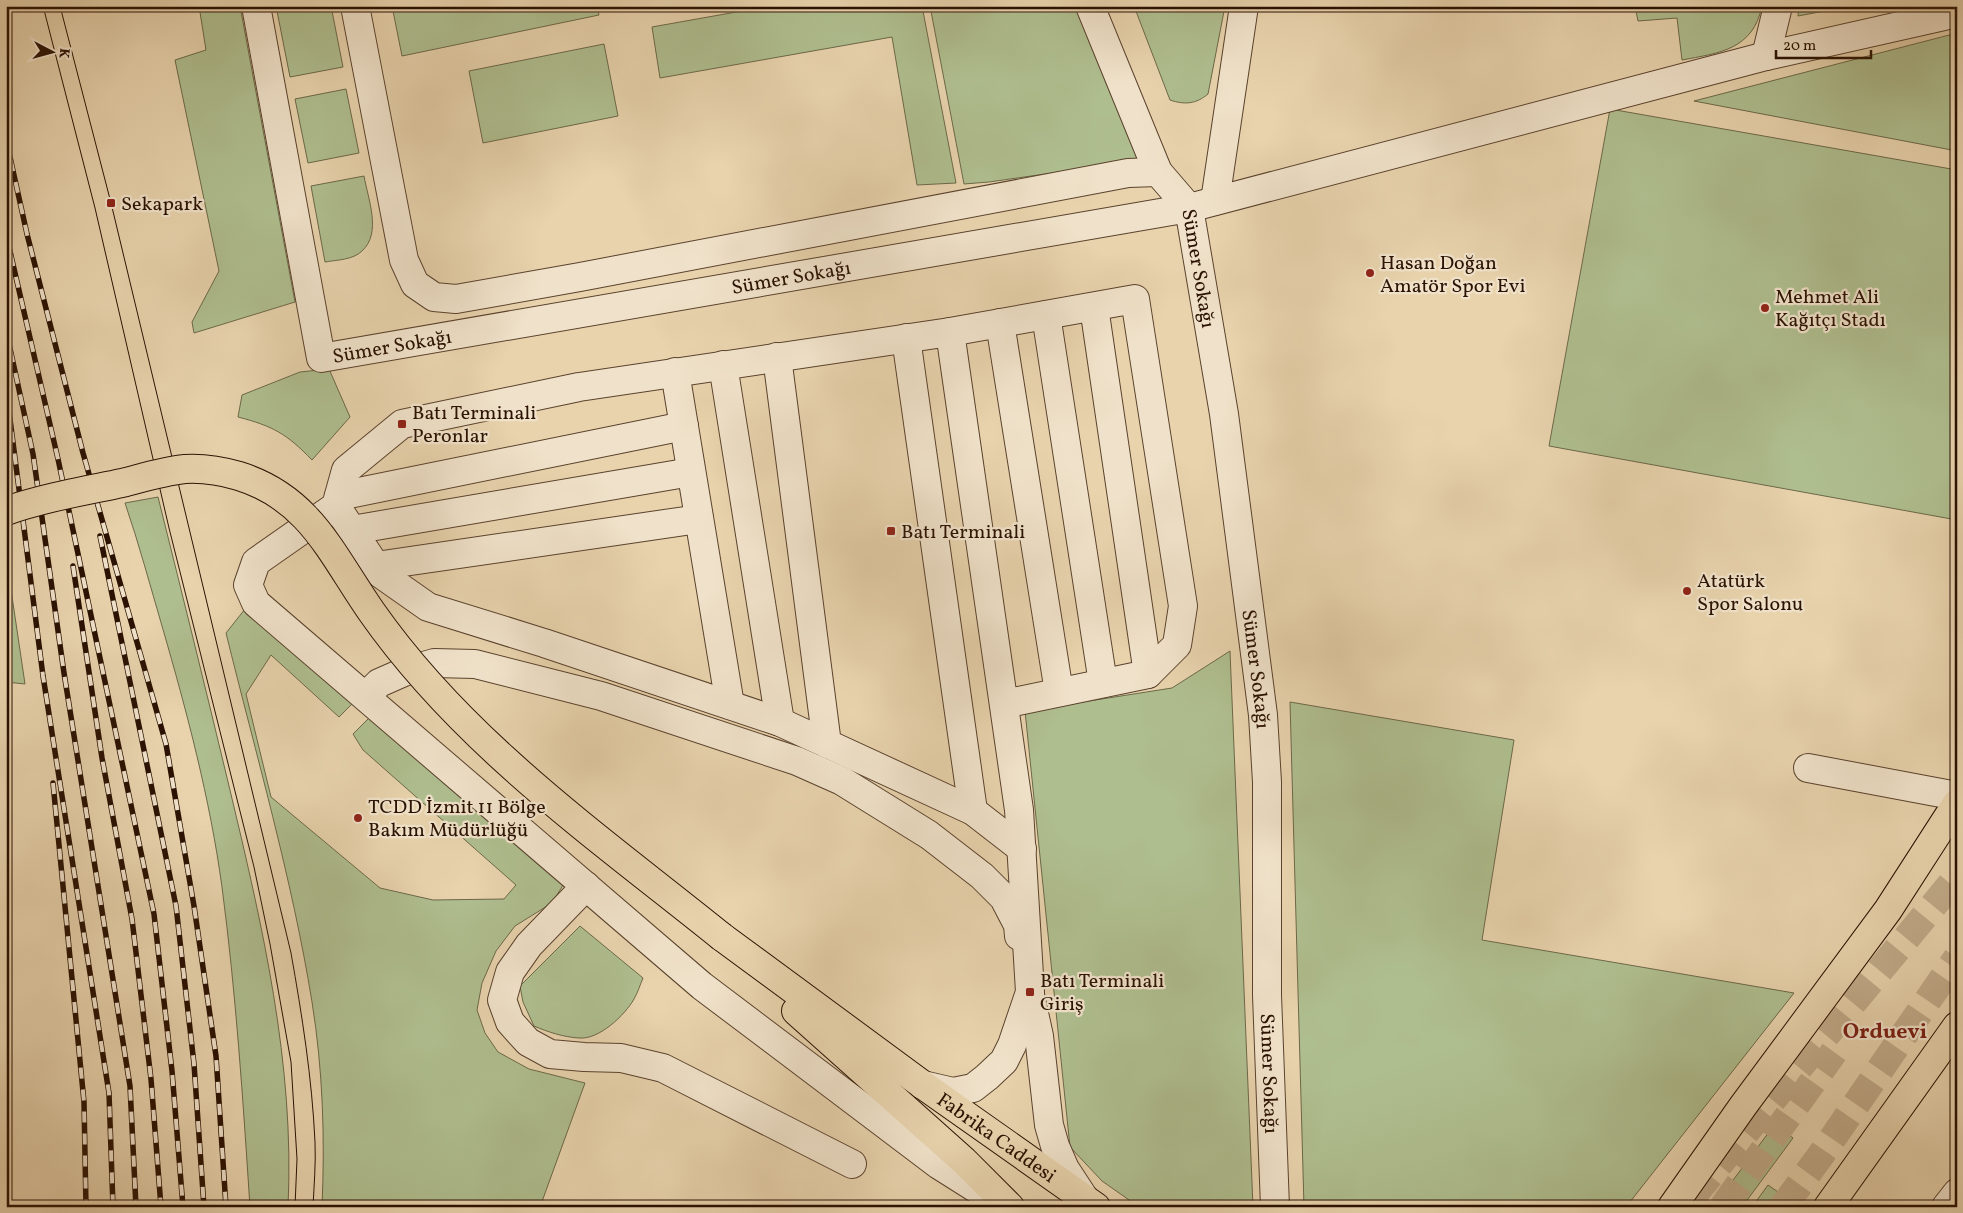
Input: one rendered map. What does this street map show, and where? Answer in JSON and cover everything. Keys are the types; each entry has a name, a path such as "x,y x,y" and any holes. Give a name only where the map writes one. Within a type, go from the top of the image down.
{"main road":[{"path":"6,511 58,497 183,469 210,469 239,476 272,491 288,501 306,516 328,545 370,610 407,660 438,695 488,745 722,937 795,1010 964,1161 1010,1207"},
{"path":"1672,1207 1743,1106 1888,910 1957,803"},
{"name":"Fabrika Caddesi","path":"722,937 923,1085 1090,1203"},
{"path":"1828,1207 1956,1027"}],"street":[{"name":"Sümer Sokağı","path":"256,6 320,358 1189,208 1224,414 1263,715 1268,782 1267,995 1273,1204"},
{"path":"355,6 404,260 415,284 434,297 456,298 476,295 1128,173 1158,172"},
{"path":"1090,6 1158,172 1189,208 1766,56 1957,13"},
{"path":"1215,201 1244,6"},
{"path":"1766,56 1778,6"},
{"path":"1004,704 1148,674 1177,645 1183,606 1135,299 950,332 580,387 402,424 346,470 338,501 352,530 381,574 428,607 544,643 780,722 973,811 1022,849"},
{"path":"1094,306 1148,674"},
{"path":"1046,315 1102,683"},
{"path":"1000,323 1058,692"},
{"path":"923,1085 953,1092 973,1088 987,1077 1004,1061 1012,1045 1030,992 1019,810 950,332"},
{"path":"906,338 973,811"},
{"path":"776,357 827,744"},
{"path":"722,365 780,722"},
{"path":"674,372 730,705"},
{"path":"684,426 338,501 256,562 248,584 256,603 710,992 939,1165 1006,1207"},
{"path":"352,530 691,472"},
{"path":"376,566 699,519"},
{"path":"366,696 379,683 404,672 434,663 475,664 601,696 797,760 842,782 929,835 982,876 1004,898 1018,925 1039,1036 1049,1125 1055,1146 1065,1168 1090,1203"},
{"path":"1808,768 1957,796"},
{"path":"586,886 529,945 510,972 502,1000 510,1022 528,1042 550,1054 620,1058 662,1068 852,1164"},
{"path":"1946,1207 1957,1194"}],"green space":[{"path":"199,6 240,6 295,302 194,333 192,322 219,271 175,60 206,50"},
{"path":"276,6 331,6 343,67 290,77"},
{"path":"392,6 597,6 599,15 402,56"},
{"path":"770,6 922,6 956,183 917,185 892,37 660,78 652,27"},
{"path":"930,6 1081,6 1144,160 964,184"},
{"path":"1134,6 1225,6 1208,94 1190,103 1170,100"},
{"path":"1635,6 1762,6 1751,32 1742,41 1733,47 1709,55 1682,60 1677,18 1638,21"},
{"path":"1799,6 1851,6 1798,16"},
{"path":"1957,33 1957,151 1694,101"},
{"path":"604,44 618,116 483,143 469,71"},
{"path":"346,89 359,153 308,163 295,99"},
{"name":"Mehmet Ali Kağıtçı Stadı","path":"1610,109 1957,170 1957,520 1549,446"},
{"path":"364,176 372,215 371,235 368,244 354,256 325,262 311,186"},
{"path":"329,369 350,417 312,460 279,432 238,417 242,395 300,372"},
{"path":"158,497 229,786 253,890 274,995 286,1100 289,1154 288,1207 250,1207 235,1007 217,854 189,723 149,580 125,503"},
{"path":"6,556 25,684 6,682"},
{"path":"245,609 355,701 339,717 271,655 246,694 271,797 380,888 433,900 504,899 516,885 363,750 353,734 372,715 565,882 552,903 515,926 496,951 482,983 477,1010 485,1033 498,1052 529,1069 585,1083 540,1207 322,1207 322,1105 319,1053 312,1002 284,863 226,633"},
{"path":"1230,651 1253,1207 1139,1207 1102,1181 1070,1147 1025,711 1172,688"},
{"path":"1290,702 1514,740 1482,940 1794,993 1626,1207 1304,1207"},
{"path":"580,926 643,978 634,999 618,1019 603,1031 587,1038 567,1037 534,1026 523,1002 520,986"},
{"path":"1775,1124 1793,1138 1742,1207 1713,1207"},
{"path":"1768,1185 1784,1196 1777,1207 1752,1207"}],"tunnel":[{"path":"1692,1197 1957,877"},
{"path":"1783,1207 1957,958"},
{"path":"1723,1207 1834,1052"}],"tram line":[{"path":"43,6 95,208 169,528 254,867 291,1062 297,1159 295,1207"},
{"path":"60,6 111,203 291,953 303,1023 312,1094 315,1150 313,1207"}],"railway":[{"path":"6,139 27,234 83,453 166,744 194,906 216,1056 226,1207"},
{"path":"6,234 58,459 154,914 172,1071 183,1207"},
{"path":"6,330 33,454 64,673 130,1086 136,1207"},
{"path":"6,388 43,676 109,1093 113,1207"},
{"path":"100,536 176,906 194,1064 204,1207"},
{"path":"73,566 102,758 132,919 151,1079 161,1207"},
{"path":"53,783 84,1102 86,1207"}],"place":[{"name":"Sekapark","path":"111,203"},
{"name":"Hasan Doğan Amatör Spor Evi","path":"1370,273"},
{"name":"Mehmet Ali Kağıtçı Stadı","path":"1765,308"},
{"name":"Batı Terminali Peronlar","path":"402,424"},
{"name":"Batı Terminali","path":"891,531"},
{"name":"Atatürk Spor Salonu","path":"1687,591"},
{"name":"TCDD İzmit 11 Bölge Bakım Müdürlüğü","path":"358,818"},
{"name":"Batı Terminali Giriş","path":"1030,992"}],"district":[{"name":"Orduevi","path":"1885,1030"}]}
